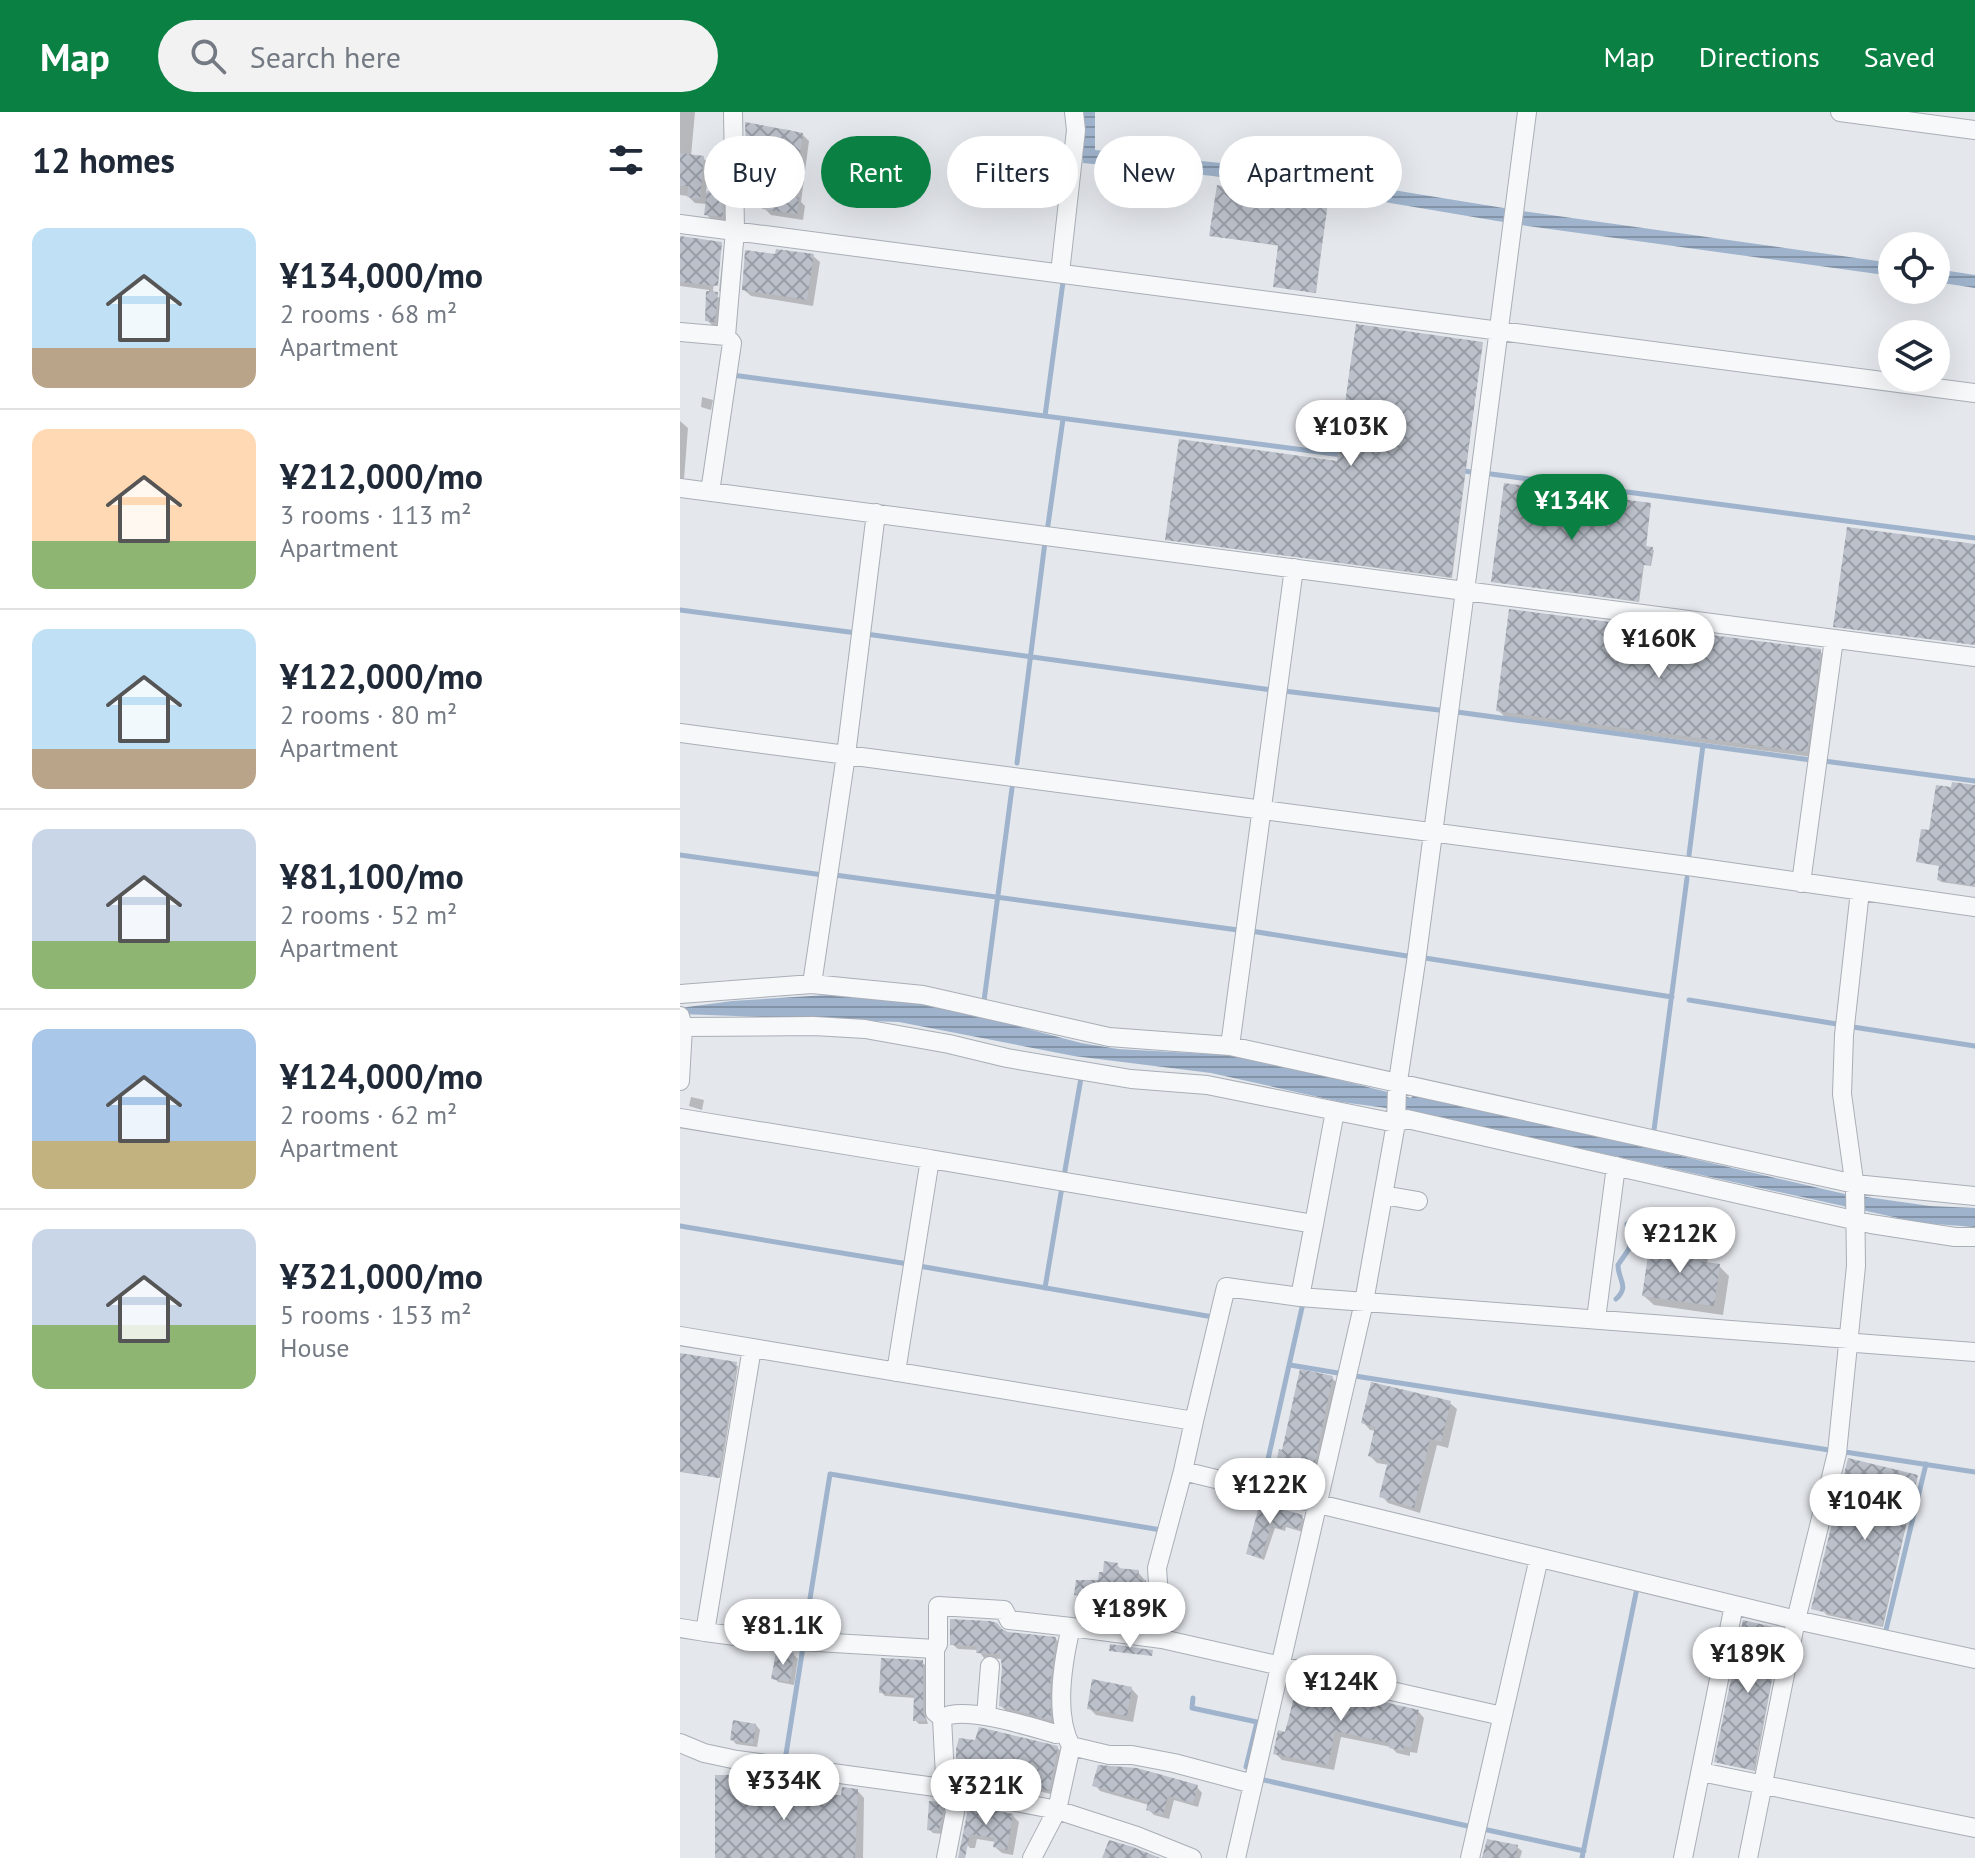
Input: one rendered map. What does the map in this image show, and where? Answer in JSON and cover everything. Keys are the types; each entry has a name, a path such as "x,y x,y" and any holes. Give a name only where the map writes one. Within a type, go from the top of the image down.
{"street":[{"path":"726,336 735,230 733,112"},
{"path":"1060,273 1076,130 1074,112"},
{"path":"1236,1858 1364,1302 1397,1118 1398,1085 1527,112"},
{"path":"1840,112 1975,130"},
{"path":"680,224 1975,393"},
{"path":"680,332 726,336 732,343 710,492"},
{"path":"680,488 1975,657"},
{"path":"812,984 846,755 876,513"},
{"path":"1230,1046 1294,568"},
{"path":"1801,883 1834,639"},
{"path":"680,733 1975,907"},
{"path":"1748,1858 1796,1620 1837,1453 1856,1266 1855,1186 1842,1094 1844,1035 1860,891"},
{"path":"680,994 812,984 923,995 1109,1037 1230,1046 1855,1186 1975,1196"},
{"path":"680,1081 681,1020 865,1029 1131,1079 1207,1085 1335,1111 1407,1119 1857,1216 1871,1224 1975,1237"},
{"path":"1300,1297 1335,1111"},
{"path":"680,1118 1314,1224"},
{"path":"896,1372 930,1159"},
{"path":"1596,1319 1616,1166"},
{"path":"1383,1195 1418,1201"},
{"path":"1162,1639 1157,1568 1226,1287 1300,1297 1849,1339 1856,1343 1975,1352"},
{"path":"680,1336 1194,1421"},
{"path":"705,1632 752,1348"},
{"path":"1183,1471 1796,1620 1975,1659"},
{"path":"1470,1858 1539,1558"},
{"path":"1683,1858 1734,1605"},
{"path":"946,1858 955,1812 945,1777 942,1718 935,1712 938,1606 1004,1610 1009,1620 1162,1639 1502,1716"},
{"path":"1032,1858 1057,1810 1067,1739 1063,1663 1071,1627"},
{"path":"680,1628 750,1638 935,1649"},
{"path":"986,1716 990,1666"},
{"path":"942,1718 949,1714 986,1716 1056,1734 1109,1755 1132,1755 1174,1763 1253,1784"},
{"path":"680,1743 704,1753 737,1760 950,1789 1057,1810 1192,1858"},
{"path":"1701,1772 1975,1828"}],"water":[{"path":"1083,112 1095,112 1094,164 1083,163"},
{"path":"1203,161 1219,163 1219,177 1203,175"},
{"path":"1402,191 1878,261 1878,274 1521,225 1402,205"},
{"path":"1950,271 1975,275 1975,288 1950,284"},
{"path":"827,995 927,1002 1081,1043 1118,1049 1245,1056 1411,1098 1414,1094 1845,1194 1930,1206 1975,1208 1975,1227 1921,1223 1409,1111 1341,1102 1211,1073 1074,1056 899,1022 680,1014 680,1008 732,1001"}],"building":[{"path":"745,122 803,133 803,136 745,136"},
{"path":"680,153 704,156 700,199 687,197 688,186 680,186"},
{"path":"1217,185 1219,208 1327,208 1315,293 1273,287 1278,245 1209,236"},
{"path":"705,208 723,208 723,217 704,215"},
{"path":"762,208 798,208 797,214"},
{"path":"680,236 722,242 718,286 680,282"},
{"path":"776,249 814,254 807,300 742,290 745,250 775,254"},
{"path":"706,291 718,292 715,322 705,321"},
{"path":"1356,324 1483,342 1451,577 1165,540 1179,439 1337,461"},
{"path":"1504,483 1651,503 1646,546 1653,547 1650,565 1643,565 1638,601 1491,582"},
{"path":"1847,527 1975,544 1975,645 1833,627"},
{"path":"1509,609 1821,649 1807,752 1496,711"},
{"path":"1952,782 1975,785 1975,886 1937,880 1939,866 1916,862 1921,829 1929,830 1936,785 1951,787"},
{"path":"1650,1242 1699,1248 1697,1261 1720,1264 1714,1306 1642,1296"},
{"path":"680,1353 737,1362 718,1478 680,1471"},
{"path":"1300,1369 1333,1376 1311,1481 1274,1472"},
{"path":"1371,1382 1451,1401 1441,1442 1430,1439 1414,1508 1379,1497 1388,1461 1368,1456 1375,1427 1361,1423"},
{"path":"1848,1458 1918,1475 1882,1626 1811,1609"},
{"path":"1260,1503 1303,1515 1299,1529 1271,1526 1261,1558 1246,1554"},
{"path":"1104,1561 1118,1563 1117,1568 1139,1570 1138,1579 1146,1580 1149,1625 1098,1618 1100,1598 1074,1595 1076,1580 1098,1580"},
{"path":"950,1619 990,1621 1008,1632 1056,1637 1050,1687 1051,1720 999,1706 1000,1654 976,1653 977,1646 950,1645"},
{"path":"1743,1620 1782,1629 1753,1770 1714,1762"},
{"path":"1110,1644 1153,1650 1152,1656 1109,1651"},
{"path":"776,1652 794,1653 790,1682 771,1679"},
{"path":"881,1658 923,1660 923,1712 926,1721 913,1721 914,1695 879,1693"},
{"path":"1092,1679 1132,1687 1127,1716 1087,1709"},
{"path":"1298,1682 1419,1710 1411,1748 1404,1746 1403,1751 1389,1748 1390,1743 1335,1731 1328,1765 1273,1754 1278,1730 1285,1732"},
{"path":"733,1720 756,1724 753,1744 730,1740"},
{"path":"979,1727 1058,1746 1049,1791 1034,1788 1034,1792 1022,1791 970,1781 974,1764 956,1762 956,1749 959,1738 975,1740"},
{"path":"1098,1765 1137,1768 1198,1785 1193,1803 1168,1796 1163,1815 1146,1810 1148,1802 1092,1786"},
{"path":"715,1775 739,1775 739,1792 790,1791 790,1784 812,1784 812,1795 841,1795 842,1787 858,1789 855,1858 715,1858"},
{"path":"929,1801 941,1802 943,1812 939,1831 927,1830"},
{"path":"966,1804 1013,1814 1007,1850 993,1847 995,1838 970,1834 965,1858 958,1858 967,1814"},
{"path":"1487,1839 1518,1845 1516,1858 1482,1858"},
{"path":"1109,1840 1133,1847 1160,1858 1102,1858"}],"waterway":[{"path":"1045,416 1063,282"},
{"path":"732,375 1342,455"},
{"path":"1047,532 1063,419"},
{"path":"1459,470 1471,472"},
{"path":"1491,474 1975,538"},
{"path":"1017,763 1045,542"},
{"path":"680,610 857,633"},
{"path":"866,634 1272,690"},
{"path":"1284,691 1439,710"},
{"path":"1457,712 1811,760"},
{"path":"1689,855 1703,745"},
{"path":"1824,761 1975,781"},
{"path":"984,1001 1012,788"},
{"path":"680,855 823,875"},
{"path":"835,875 1238,930"},
{"path":"1654,1130 1687,878"},
{"path":"1251,931 1407,956"},
{"path":"1425,958 1672,997"},
{"path":"1689,1000 1837,1024"},
{"path":"1853,1027 1975,1046"},
{"path":"1064,1176 1081,1078"},
{"path":"1045,1288 1062,1187"},
{"path":"1616,1299 1623,1286 1618,1265 1630,1247 1627,1224"},
{"path":"680,1226 908,1264"},
{"path":"919,1266 1213,1317"},
{"path":"1262,1486 1303,1303"},
{"path":"1290,1365 1338,1373"},
{"path":"1355,1376 1829,1450"},
{"path":"1845,1452 1975,1472"},
{"path":"1885,1634 1926,1464"},
{"path":"804,1636 830,1474 1162,1528"},
{"path":"1582,1858 1637,1588"},
{"path":"786,1754 803,1647"},
{"path":"1193,1698 1192,1708 1257,1722 1246,1767"},
{"path":"1264,1780 1472,1827"},
{"path":"1483,1829 1584,1851"}]}
